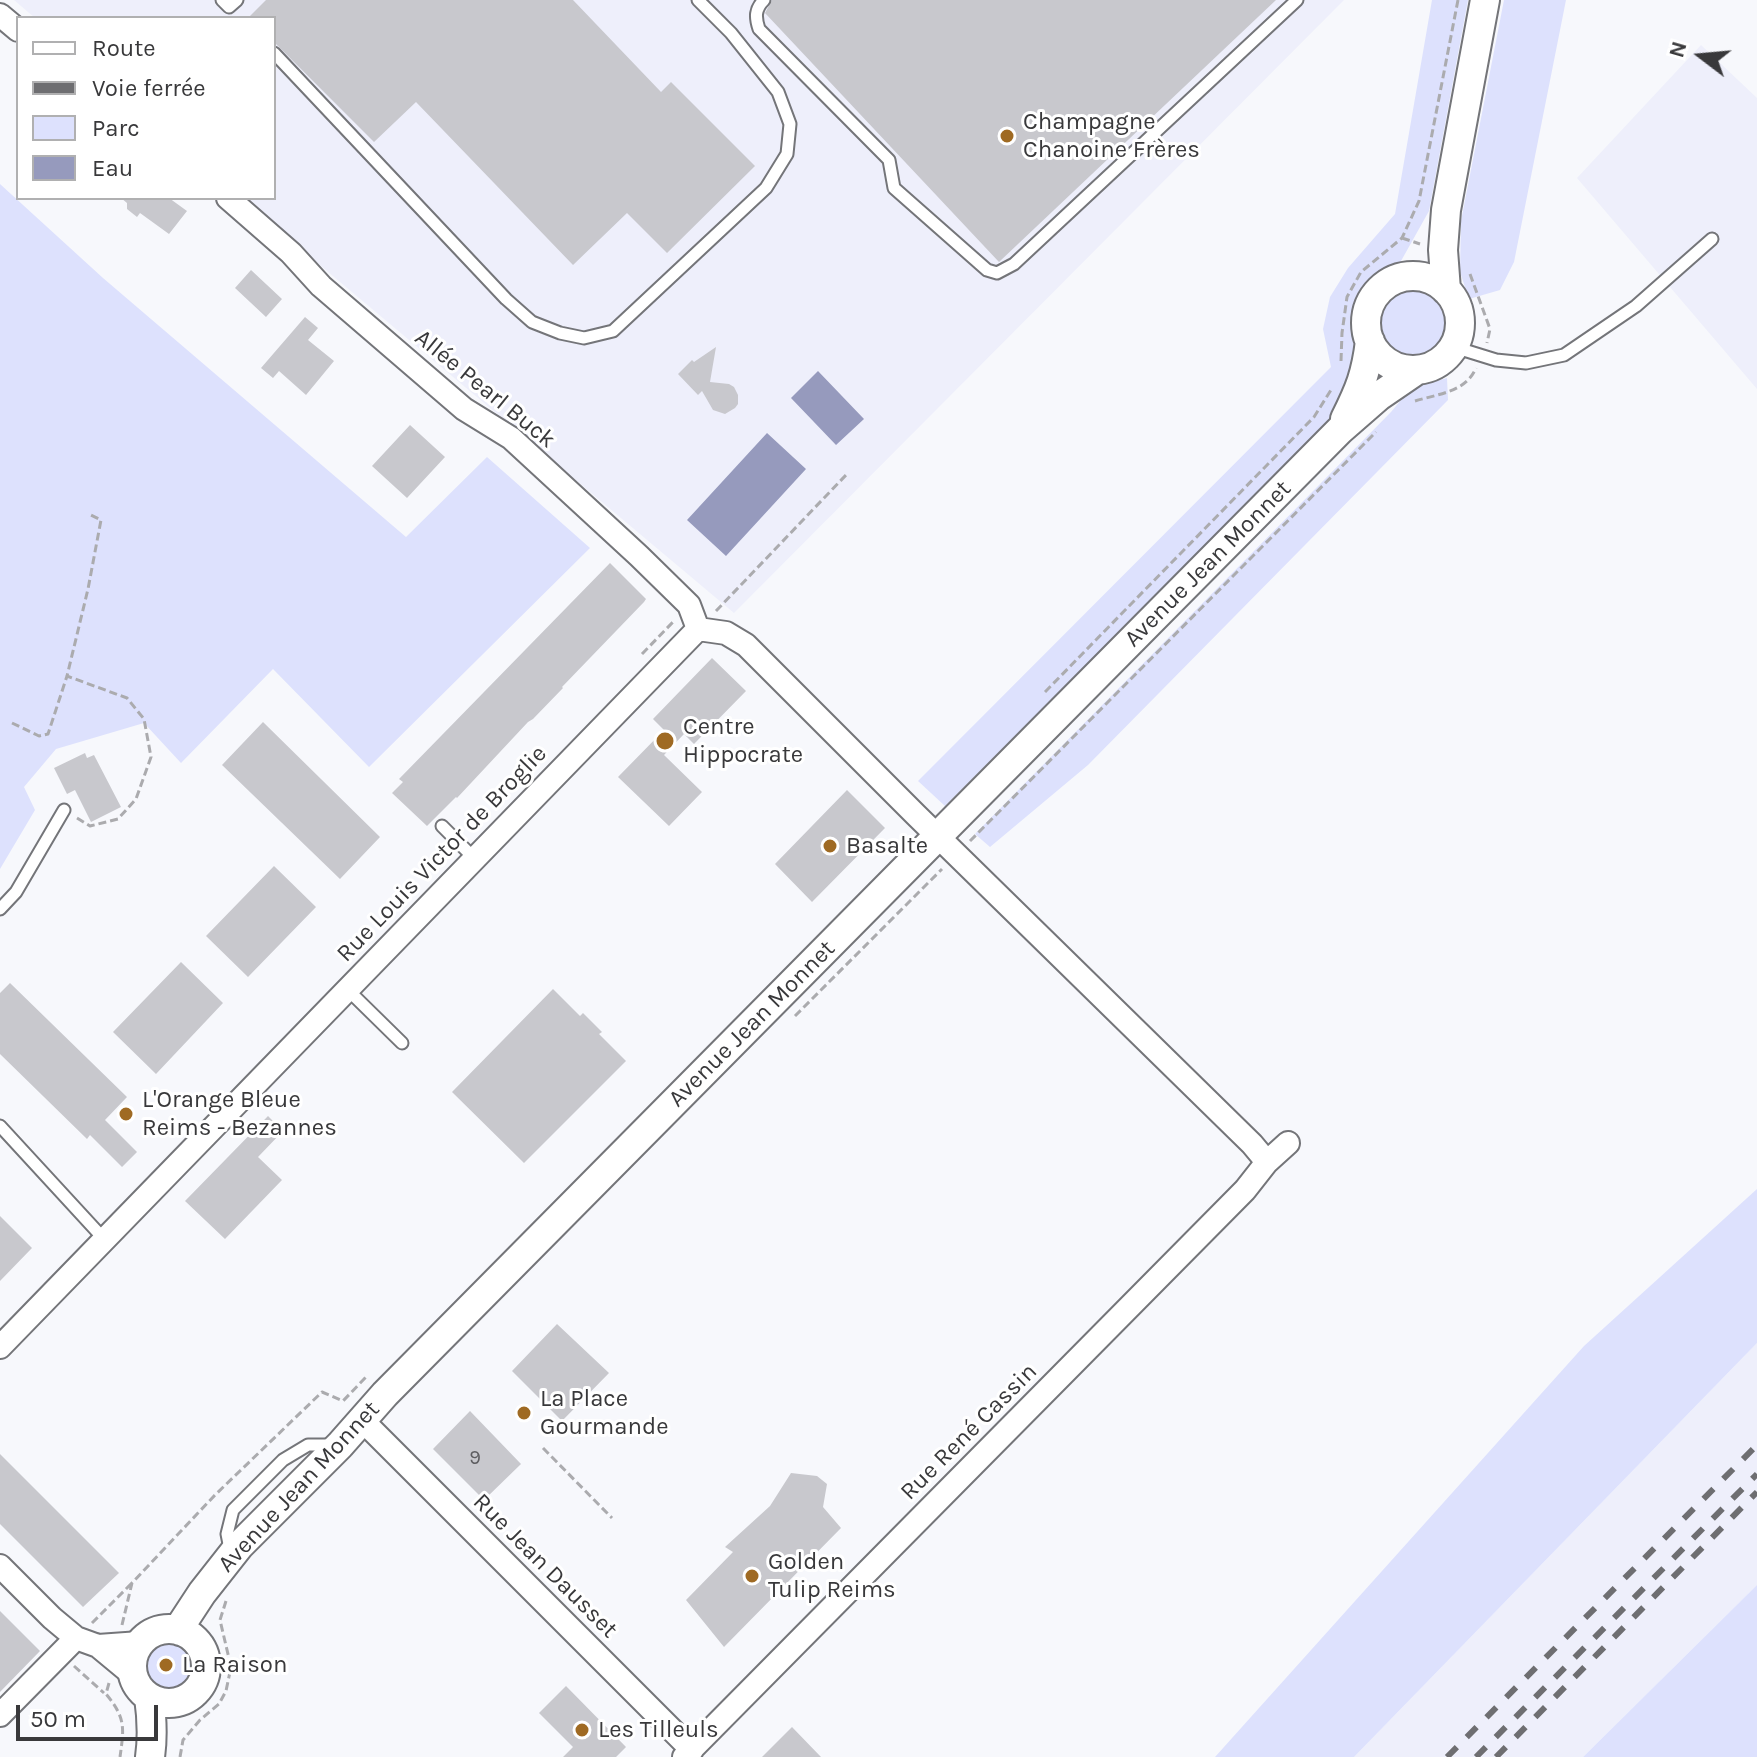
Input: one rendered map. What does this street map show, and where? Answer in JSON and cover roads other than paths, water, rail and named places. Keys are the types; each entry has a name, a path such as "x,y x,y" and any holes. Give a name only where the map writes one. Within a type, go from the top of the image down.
{"street":[{"path":"1446,290 1443,250 1446,210 1485,0"},
{"path":"0,15 16,28"},
{"name":"Allée Pearl Buck","path":"230,200 291,253 321,286 464,409 511,438 689,605 698,629"},
{"path":"1402,278 1414,242 1446,210"},
{"path":"1418,277 1433,281 1446,290 1455,302 1460,317 1454,347 1445,358 1417,370 1402,369 1377,354 1366,325 1376,295 1387,284 1402,278 1418,277"},
{"name":"Avenue Jean Monnet","path":"1340,430 1362,385 1370,341"},
{"name":"Avenue Jean Monnet","path":"180,1631 202,1593 231,1557 427,1351 948,844 1340,430 1379,396 1417,370"},
{"path":"698,629 726,633 746,645 1267,1162"},
{"name":"Rue Louis Victor de Broglie","path":"0,1347 698,629"},
{"name":"Rue René Cassin","path":"688,1753 1288,1143"},
{"name":"Rue Jean Dausset","path":"362,1420 688,1753"},
{"path":"0,1566 76,1638 132,1667 188,1698 201,1684 206,1666 202,1648 189,1635 163,1630 154,1633 132,1667 151,1748"},
{"path":"0,1715 76,1638"}],"lane":[{"path":"276,55 506,299 532,322 584,338 613,331 766,188 787,154 790,124 778,92 731,33 698,0"},
{"path":"764,0 758,6 755,19 759,29 889,160 894,188 987,270 997,273 1014,264 1297,0"},
{"path":"1454,347 1481,357 1526,363 1564,355 1636,306 1712,239"},
{"path":"0,909 16,892 64,810"},
{"path":"442,826 474,858"},
{"path":"347,989 402,1043"},
{"path":"0,1126 104,1239"}],"water":[{"path":"818,371 864,419 836,445 791,398"},
{"path":"767,433 806,469 726,556 687,520"}],"railway":[{"path":"1447,1757 1757,1445"},
{"path":"1476,1757 1757,1474"},
{"path":"1496,1757 1757,1492"}],"place":[{"name":"Champagne Chanoine Frères","path":"1007,136"},
{"name":"Centre Hippocrate","path":"665,741"},
{"name":"Basalte","path":"830,846"},
{"name":"L'Orange Bleue Reims - Bezannes","path":"126,1114"},
{"name":"La Place Gourmande","path":"524,1413"},
{"name":"Golden Tulip Reims","path":"752,1576"},
{"name":"La Raison","path":"166,1665"},
{"name":"Les Tilleuls","path":"582,1730"}]}
